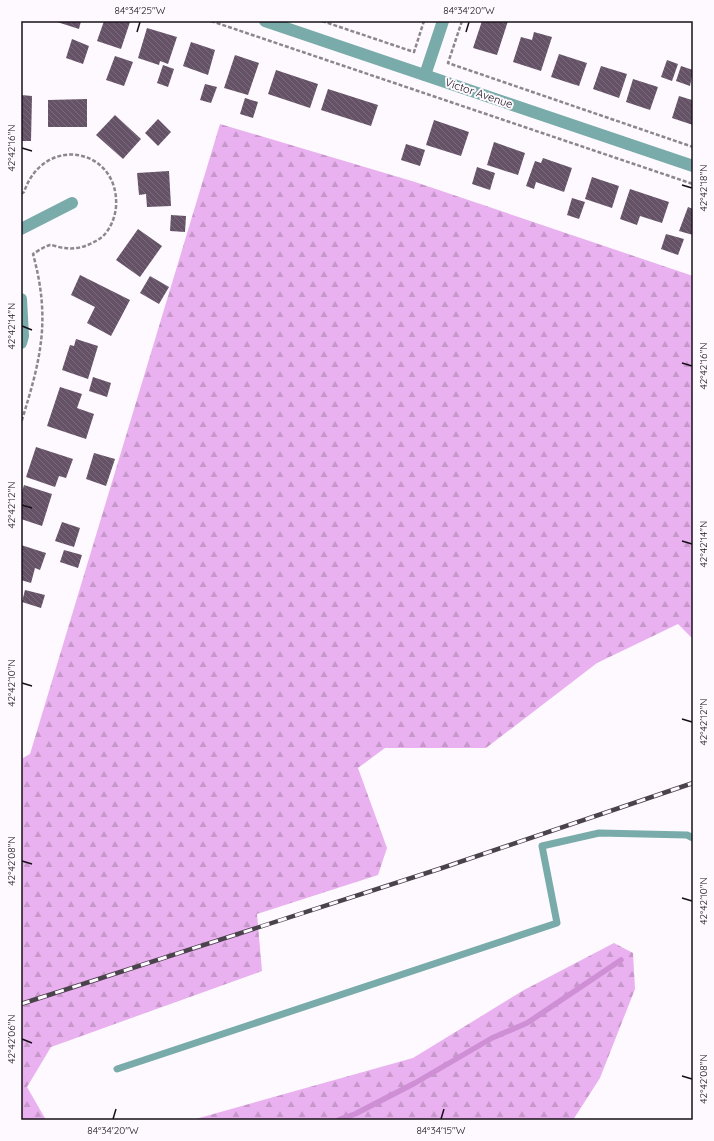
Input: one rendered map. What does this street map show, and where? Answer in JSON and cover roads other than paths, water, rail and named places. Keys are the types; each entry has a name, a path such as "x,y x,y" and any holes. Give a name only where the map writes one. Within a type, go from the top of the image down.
{"street":[{"name":"Victor Avenue","path":"265,21 693,166"},
{"path":"425,75 443,21"},
{"path":"21,229 72,203"},
{"path":"21,299 23,336 21,343"}],"lane":[{"path":"117,1069 557,923 542,846 599,833 686,835 693,838"}],"waterway":[{"path":"338,1120 355,1114 415,1083 492,1038 527,1023 621,960"}],"railway":[{"path":"21,1004 439,869 693,783"}]}
